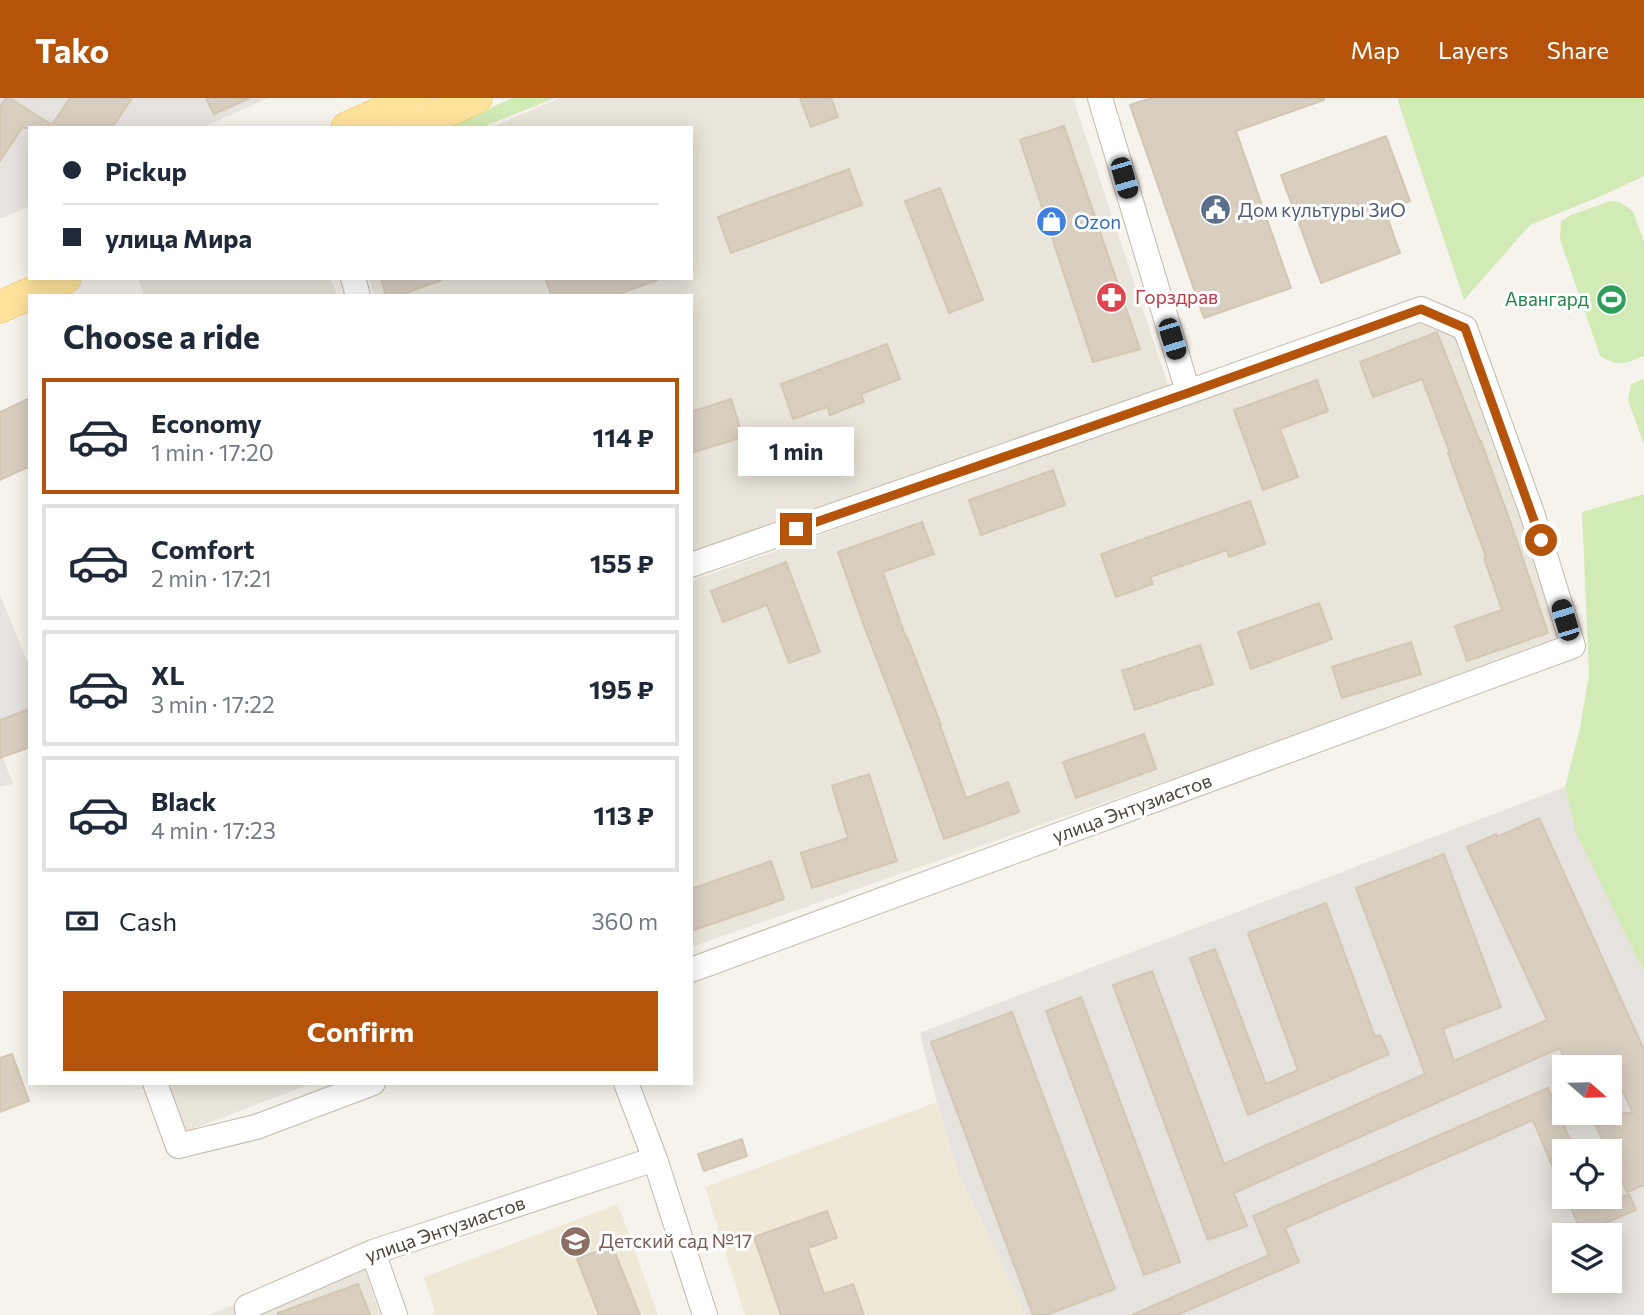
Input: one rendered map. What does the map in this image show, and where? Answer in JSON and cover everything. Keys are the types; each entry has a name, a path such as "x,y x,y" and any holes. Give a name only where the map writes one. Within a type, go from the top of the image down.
{"main road":[{"path":"351,126 414,98"},
{"path":"413,126 476,98"},
{"path":"0,286 28,274"},
{"path":"29,294 61,280"},
{"path":"0,307 28,295"}],"street":[{"path":"693,564 1188,393 1100,98"},
{"name":"улица Энтузиастов","path":"693,969 1573,646 1532,513 1465,328 1421,309 1188,393"},
{"path":"156,1085 178,1146 256,1127 368,1085"},
{"path":"627,1085 705,1315"},
{"name":"улица Энтузиастов","path":"248,1315 247,1307 373,1251 654,1159"},
{"path":"373,1251 395,1315"}],"shaded area":[{"path":"0,98 268,98 205,126 28,126 28,207 0,219"},
{"path":"560,98 1073,98 1169,388 693,555 693,294 374,294 370,280 693,280 693,126 494,126"},
{"path":"139,280 332,280 336,294 143,294"},
{"path":"1432,317 1460,333 1564,642 693,946 693,580"},
{"path":"0,595 28,663 28,749 3,758 13,784 0,787"},
{"path":"1565,787 1578,835 1644,972 1644,1315 1026,1315 958,1172 920,1033"},
{"path":"167,1085 308,1085 184,1132"},
{"path":"937,1102 958,1172 1026,1315 745,1315 705,1187"},
{"name":"Детский сад №17","path":"618,1204 658,1315 430,1315 435,1313 424,1277"},
{"path":"361,1257 380,1315 208,1315"}],"green space":[{"path":"513,98 555,98 485,126 450,126"},
{"path":"1397,98 1644,98 1644,176 1530,225 1464,300"},
{"name":"Авангард","path":"1610,201 1619,202 1633,211 1644,242 1644,356 1622,363 1600,356 1560,239 1561,221"},
{"path":"1644,379 1644,445 1628,400 1631,384"},
{"path":"1644,494 1644,972 1577,835 1565,787 1580,728 1589,675 1582,512"}],"building":[{"path":"6,98 9,98 52,125 70,98 132,98 113,126 22,128 0,161 0,107"},
{"path":"206,98 250,98 214,114"},
{"path":"800,98 831,98 838,117 811,127"},
{"name":"Дом культуры ЗиО","path":"1152,98 1324,98 1236,131 1291,288 1204,318 1130,105"},
{"path":"1064,126 1140,349 1093,362 1020,140"},
{"path":"1386,136 1410,201 1385,211 1400,253 1321,283 1281,175"},
{"path":"849,169 862,205 731,253 718,217"},
{"path":"940,188 983,300 949,313 905,201"},
{"path":"382,280 441,280 403,294 385,294"},
{"path":"546,280 657,280 618,294 551,294"},
{"path":"1437,332 1481,441 1548,633 1467,661 1455,626 1502,610 1450,453 1422,379 1373,397 1360,362"},
{"path":"887,344 900,379 861,394 864,402 830,415 827,407 793,419 781,384"},
{"path":"1317,380 1328,411 1280,429 1298,477 1263,490 1234,410"},
{"path":"28,399 28,467 0,480 0,412"},
{"path":"731,399 743,437 693,452 693,411"},
{"path":"1053,470 1065,505 981,535 969,500"},
{"path":"1250,501 1265,544 1229,557 1227,550 1150,577 1153,584 1116,597 1101,554"},
{"path":"922,522 934,554 883,572 966,798 1008,782 1019,812 944,839 838,552"},
{"path":"786,562 820,652 789,663 767,605 723,622 711,591"},
{"path":"1319,603 1332,639 1251,669 1238,632"},
{"path":"1411,642 1421,674 1342,698 1332,667"},
{"path":"1200,645 1213,684 1135,710 1122,671"},
{"path":"28,710 28,748 0,758 0,720"},
{"path":"1144,734 1156,769 1076,798 1063,762"},
{"path":"869,774 897,861 812,888 801,853 848,838 832,786"},
{"path":"1539,818 1644,1050 1644,1185 1627,1192 1622,1181 1622,1139 1602,1139 1596,1125 1622,1125 1622,1113 1633,1113 1622,1089 1622,1055 1563,1055 1560,1048 1234,1193 1247,1226 1208,1240 1113,985 1152,971 1224,1164 1425,1074 1356,888 1444,854 1501,1007 1443,1029 1454,1061 1547,1020 1467,847 1496,834 1497,837"},
{"path":"771,861 784,899 693,930 693,888"},
{"path":"1326,903 1375,1037 1380,1035 1389,1054 1248,1115 1190,958 1215,949 1266,1084 1298,1070 1248,933"},
{"path":"1081,997 1180,1262 1144,1275 1046,1011"},
{"path":"1012,1012 1115,1289 1046,1315 1033,1315 931,1042"},
{"path":"12,1054 29,1101 0,1112 0,1058"},
{"path":"1548,1088 1552,1097 1552,1125 1564,1125 1570,1139 1552,1139 1552,1165 1533,1120 1285,1228 1299,1262 1177,1315 1132,1315 1269,1255 1253,1216"},
{"path":"742,1139 747,1156 704,1171 698,1154"},
{"path":"1629,1194 1636,1210 1605,1223 1578,1223 1571,1209 1622,1209 1622,1197"},
{"path":"827,1211 837,1238 808,1248 824,1294 853,1284 864,1315 781,1315 754,1237"},
{"path":"612,1245 640,1315 599,1315 577,1259"},
{"path":"358,1284 370,1315 278,1315 278,1313"}],"place":[{"name":"Дом культуры ЗиО","path":"1215,210"},
{"name":"Ozon","path":"1051,222"},
{"name":"Горздрав","path":"1112,297"},
{"name":"Авангард","path":"1612,299"},
{"name":"Детский сад №17","path":"576,1241"}],"route":[{"path":"796,529 1421,309 1465,328 1541,540"}]}
